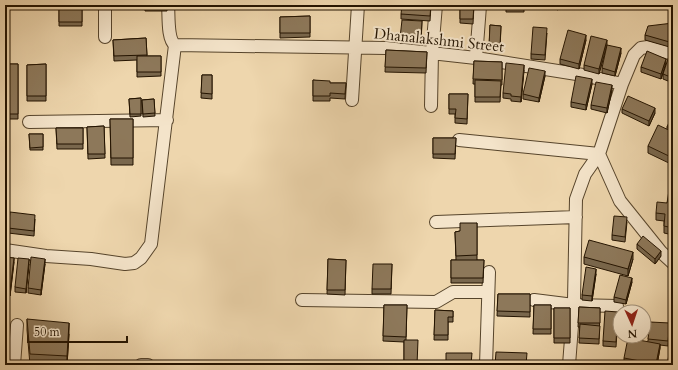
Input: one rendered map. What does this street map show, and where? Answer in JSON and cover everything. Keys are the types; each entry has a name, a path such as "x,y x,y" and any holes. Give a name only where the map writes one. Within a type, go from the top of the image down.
{"street":[{"path":"105,5 105,37"},
{"path":"5,250 125,264 134,263 147,252 151,244 175,45 171,41 170,36 168,5"},
{"path":"352,100 354,48 358,5"},
{"path":"431,106 432,53 436,5"},
{"path":"476,58 480,6"},
{"name":"Dhanalakshmi Street","path":"175,45 386,48 476,58 583,75 622,84"},
{"path":"570,365 574,305 576,200 580,186 585,174 599,154 622,84 634,55 641,48 648,47 673,54"},
{"path":"29,122 167,120"},
{"path":"459,140 599,154"},
{"path":"599,154 620,201 661,252 673,263"},
{"path":"436,222 576,217"},
{"path":"486,365 487,292 489,272"},
{"path":"302,300 436,302 453,292 487,292"},
{"path":"534,300 574,305 612,306"},
{"path":"14,365 17,325"},
{"path":"141,365 148,365"}],"building":[{"path":"59,5 82,5 82,22 59,22"},
{"path":"167,5 167,6 145,6"},
{"path":"402,5 431,5 430,16 401,14"},
{"path":"460,5 474,5 473,19 460,19"},
{"path":"506,5 524,5 524,8 506,7"},
{"path":"310,16 310,33 280,33 280,17"},
{"path":"402,20 422,21 421,39 400,38"},
{"path":"673,23 673,43 645,35 648,26"},
{"path":"490,25 501,26 500,45 489,45"},
{"path":"533,27 547,28 545,55 531,54"},
{"path":"568,30 586,35 579,64 560,59"},
{"path":"591,36 607,40 599,69 584,65"},
{"path":"146,38 147,55 114,56 113,40"},
{"path":"607,45 621,48 615,72 602,68"},
{"path":"386,50 427,52 426,68 385,67"},
{"path":"647,51 666,59 661,74 641,67"},
{"path":"137,56 161,56 161,72 137,72"},
{"path":"669,56 673,58 673,78 663,74"},
{"path":"474,61 502,62 502,80 473,79"},
{"path":"506,63 524,65 521,97 503,93"},
{"path":"5,64 18,64 18,114 5,114"},
{"path":"46,64 46,96 27,96 27,65"},
{"path":"529,68 545,71 539,98 523,94"},
{"path":"202,75 212,75 212,94 201,93"},
{"path":"576,76 592,79 586,105 571,102"},
{"path":"313,80 330,81 330,83 346,83 345,94 330,93 330,96 313,96"},
{"path":"475,80 501,81 500,97 475,97"},
{"path":"596,82 612,85 607,108 591,105"},
{"path":"449,94 468,94 467,119 455,118 456,109 449,109"},
{"path":"628,96 655,108 649,121 622,109"},
{"path":"141,98 141,114 130,114 129,99"},
{"path":"154,99 155,113 143,114 142,100"},
{"path":"673,115 673,130 667,127"},
{"path":"110,119 133,119 133,158 111,158"},
{"path":"658,125 673,132 673,158 648,146"},
{"path":"104,126 105,154 88,154 87,127"},
{"path":"56,128 83,128 83,144 57,144"},
{"path":"29,134 43,134 43,147 30,148"},
{"path":"433,138 456,138 455,154 433,154"},
{"path":"670,184 673,184 673,228 664,226 665,214 656,213 657,202 667,203"},
{"path":"10,212 35,215 34,231 8,228"},
{"path":"614,216 627,217 625,237 612,235"},
{"path":"460,223 477,223 477,255 456,256 455,232 460,231"},
{"path":"643,236 661,251 655,259 637,244"},
{"path":"589,240 633,252 628,269 584,257"},
{"path":"5,257 14,258 10,291 5,291"},
{"path":"31,257 45,259 41,290 28,288"},
{"path":"18,258 29,259 26,289 15,287"},
{"path":"328,259 346,260 345,290 327,290"},
{"path":"451,260 484,260 483,278 451,278"},
{"path":"373,264 392,264 391,289 372,289"},
{"path":"586,267 596,269 592,296 582,295"},
{"path":"620,275 632,278 626,300 614,297"},
{"path":"498,294 530,294 530,312 497,311"},
{"path":"384,305 407,305 406,337 383,336"},
{"path":"534,305 551,305 551,329 533,329"},
{"path":"579,307 600,308 600,323 578,323"},
{"path":"554,308 570,308 570,338 554,338"},
{"path":"435,310 453,311 453,317 448,317 448,335 434,335"},
{"path":"605,311 612,312 612,342 603,341"},
{"path":"27,319 69,323 67,356 30,354"},
{"path":"652,322 670,323 668,341 652,339"},
{"path":"580,324 600,326 599,339 579,338"},
{"path":"404,340 418,340 417,365 404,365"},
{"path":"652,342 660,344 656,364 624,358 627,344 652,344"},
{"path":"670,349 673,349 673,365 667,365"},
{"path":"496,352 527,353 526,365 495,365"},
{"path":"446,353 472,353 471,365 446,365"},
{"path":"30,361 47,363 47,365 31,365"}]}
